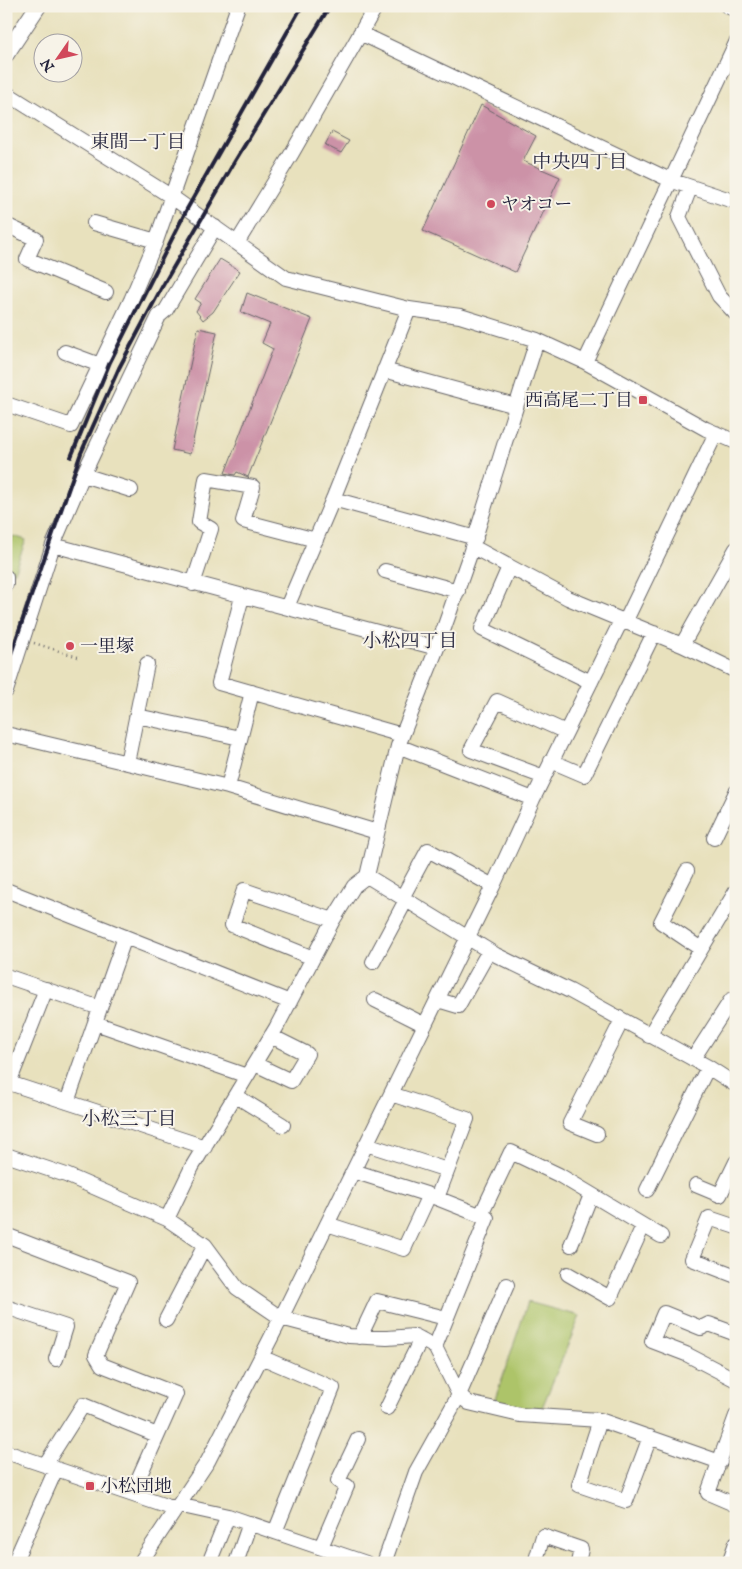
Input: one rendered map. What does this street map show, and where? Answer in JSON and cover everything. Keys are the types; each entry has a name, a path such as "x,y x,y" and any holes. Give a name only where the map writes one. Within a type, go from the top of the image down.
{"main road":[{"path":"6,54 33,8"}],"street":[{"path":"8,408 71,426 156,241 238,6"},
{"path":"237,243 292,153 376,6"},
{"path":"727,6 736,10"},
{"path":"360,33 670,180 736,202"},
{"path":"585,362 736,43"},
{"path":"6,93 172,197 286,278 409,308 460,316 537,340 585,362 736,442"},
{"path":"690,188 679,217 719,296 736,314"},
{"path":"94,223 156,241"},
{"path":"6,225 36,239 27,259 106,292"},
{"path":"6,691 53,545 83,475 159,316 166,310 215,227"},
{"path":"287,607 333,499 409,308"},
{"path":"167,1219 205,1147 290,1002 333,920 354,886 366,876 400,741 458,591 537,340"},
{"path":"65,352 100,365"},
{"path":"384,370 516,406"},
{"path":"140,1563 208,1461 438,1000 551,761 618,627 628,616 716,433"},
{"path":"83,475 131,490"},
{"path":"193,584 211,529 199,522 206,479 253,486 243,521 316,540"},
{"path":"333,499 474,542 508,567 568,598 682,644 736,671"},
{"path":"53,545 437,648"},
{"path":"682,644 736,549"},
{"path":"508,567 482,630 591,682"},
{"path":"385,571 458,591"},
{"path":"6,577 6,584"},
{"path":"242,597 218,682 400,741 533,798"},
{"path":"551,761 584,775 654,633"},
{"path":"127,763 147,664"},
{"path":"228,787 252,692"},
{"path":"544,777 470,750 497,701 566,732"},
{"path":"137,716 240,738"},
{"path":"6,734 228,787 377,832"},
{"path":"714,838 736,792"},
{"path":"373,962 428,850 493,886"},
{"path":"687,871 661,922 701,949"},
{"path":"366,876 488,951 570,991 708,1067 736,1085"},
{"path":"6,890 290,1002"},
{"path":"312,958 232,925 244,890 333,920"},
{"path":"649,1036 701,949 732,907 736,891"},
{"path":"67,1102 125,937"},
{"path":"438,1000 458,1006 488,951"},
{"path":"6,976 100,1008"},
{"path":"46,989 8,1083 205,1147"},
{"path":"374,1000 425,1025"},
{"path":"693,1059 731,1000 736,1002"},
{"path":"597,1134 570,1123 622,1020"},
{"path":"95,1023 291,1081 307,1054 271,1036"},
{"path":"647,1190 708,1067"},
{"path":"327,1224 404,1249 447,1170 467,1118 391,1094"},
{"path":"236,1096 283,1125"},
{"path":"366,1144 447,1170"},
{"path":"481,1216 511,1152 591,1195 661,1236"},
{"path":"6,1154 66,1175 167,1219 206,1245 237,1288 280,1318 349,1336 387,1338 415,1336 435,1347 459,1395 469,1403 520,1415 600,1420 720,1462"},
{"path":"696,1185 720,1196 736,1162"},
{"path":"353,1171 433,1196 487,1218 435,1347"},
{"path":"571,1245 591,1195"},
{"path":"736,1228 708,1218 692,1259 736,1276"},
{"path":"568,1274 610,1298 644,1226"},
{"path":"6,1235 128,1282 96,1355 102,1365 176,1394 132,1493"},
{"path":"166,1320 206,1245"},
{"path":"384,1563 416,1472 459,1395 507,1285"},
{"path":"360,1337 377,1301 446,1318"},
{"path":"6,1307 66,1328 56,1359"},
{"path":"736,1334 709,1324 701,1328 664,1314 652,1341 686,1354 736,1380"},
{"path":"387,1408 421,1340"},
{"path":"261,1357 333,1388 275,1532"},
{"path":"14,1563 51,1467 48,1457 83,1405 157,1435"},
{"path":"736,1416 708,1493 736,1505"},
{"path":"600,1420 580,1485 626,1501 650,1437"},
{"path":"321,1548 347,1486 338,1481 358,1439"},
{"path":"6,1452 177,1509 186,1507 228,1516 366,1563"},
{"path":"209,1563 228,1516"},
{"path":"236,1563 250,1523"},
{"path":"535,1563 543,1536 581,1549 578,1563"},
{"path":"729,1563 736,1543"}],"path":[{"path":"23,640 78,657"}],"green space":[{"path":"13,536 26,540 14,572 6,569 6,553"},
{"path":"528,1302 580,1316 539,1415 492,1408"}],"building":[{"name":"ヤオコー","path":"481,105 536,136 523,161 560,177 515,272 423,231"},
{"path":"332,132 349,141 341,153 325,145"},
{"path":"220,259 240,271 213,312 203,320 196,311 201,303 195,299"},
{"path":"247,293 312,319 248,477 237,472 235,475 225,473 273,349 262,343 270,324 241,312"},
{"path":"198,328 217,332 190,454 172,450"}],"railway":[{"path":"71,457 110,362 187,209 302,6"},
{"path":"6,668 81,453 119,368 162,287 235,161 330,6"}],"place":[{"name":"ヤオコー","path":"491,204"},
{"name":"西高尾二丁目","path":"643,400"},
{"name":"一里塚","path":"70,646"},
{"name":"小松団地","path":"90,1486"}],"district":[{"name":"東間一丁目","path":"138,141"},
{"name":"中央四丁目","path":"580,161"},
{"name":"小松四丁目","path":"410,640"},
{"name":"小松三丁目","path":"129,1118"}]}
